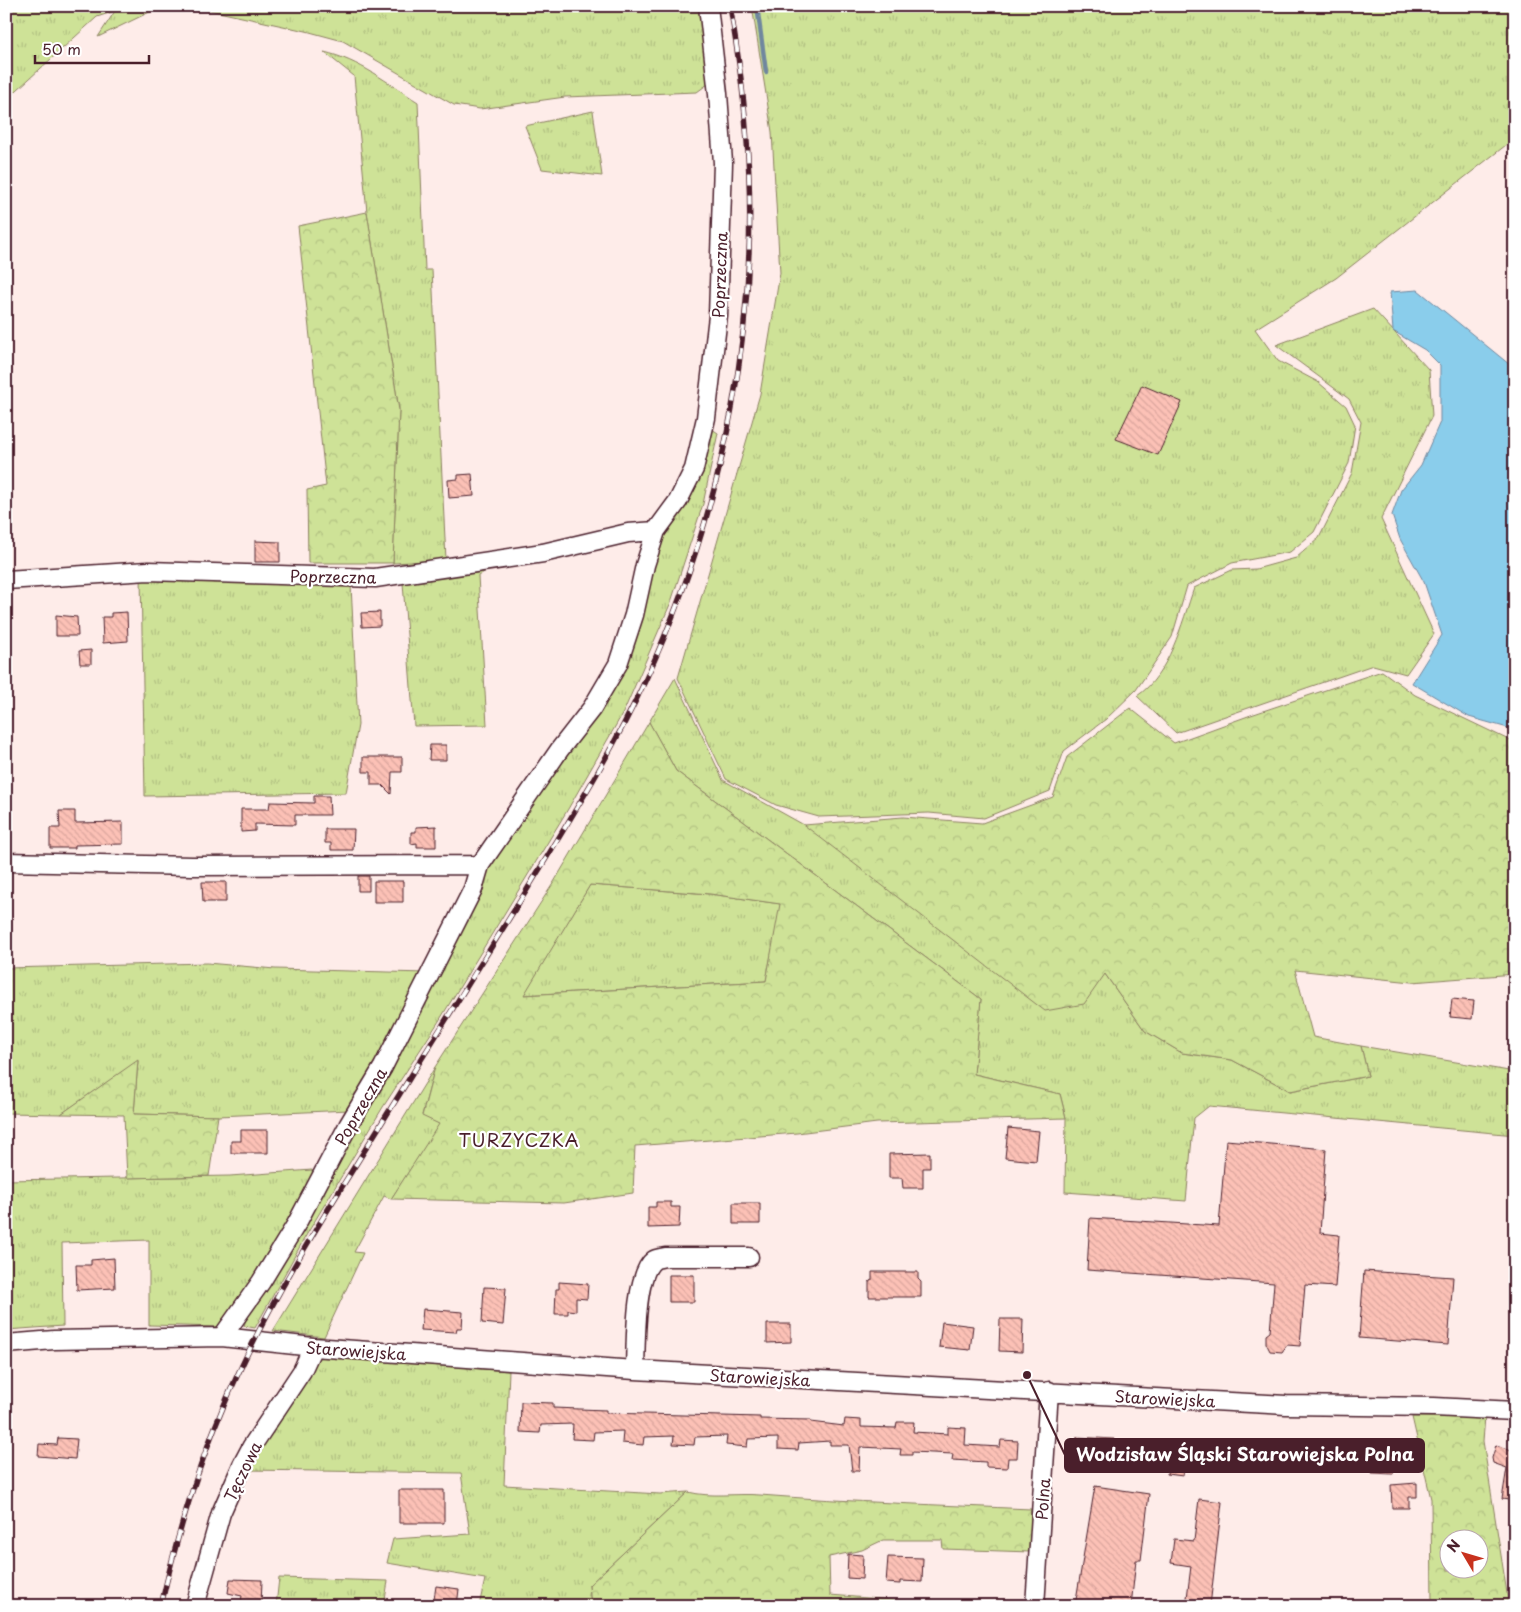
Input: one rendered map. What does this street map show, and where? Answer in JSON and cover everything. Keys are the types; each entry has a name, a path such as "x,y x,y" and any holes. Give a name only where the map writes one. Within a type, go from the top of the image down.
{"street":[{"name":"Poprzeczna","path":"222,1337 260,1282 297,1223 349,1124 383,1067 473,889 480,865 560,749 592,708 618,664 634,615 656,531 678,500 694,469 706,418 718,316 723,163 718,94 708,6"},
{"name":"Poprzeczna","path":"6,580 148,571 375,578 543,553 628,533 656,531"},
{"path":"6,862 192,866 480,865"},
{"path":"635,1370 638,1306 642,1282 648,1268 655,1260 665,1257 749,1257"},
{"name":"Starowiejska","path":"6,1344 54,1340 222,1337 313,1346 635,1370 1286,1405 1434,1407 1515,1411"},
{"name":"Tęczowa","path":"195,1606 221,1513 242,1465 252,1446 302,1371 313,1346"},
{"name":"Polna","path":"1035,1606 1049,1391"}],"green space":[{"path":"6,6 171,6 160,7 98,37 115,11 97,17 6,100"},
{"path":"191,6 702,6 712,81 697,92 565,97 480,109 454,105 343,41"},
{"path":"752,6 1515,6 1515,138 1336,278 1255,329 1278,361 1318,382 1346,406 1355,425 1349,463 1314,532 1290,552 1232,563 1187,586 1172,637 1136,690 1106,719 1064,751 1050,791 984,818 929,813 819,817 776,805 726,779 678,678 760,394 780,273 772,132"},
{"path":"324,52 361,66 418,102 425,270 432,270 446,560 393,563 399,410 367,212 354,76"},
{"path":"593,111 602,176 542,169 525,126"},
{"path":"367,212 399,410 393,563 308,563 307,490 326,486 298,226"},
{"path":"1373,309 1429,370 1432,416 1381,519 1434,634 1406,674 1373,665 1176,733 1137,696 1148,687 1166,662 1179,632 1194,588 1232,570 1256,569 1296,558 1319,538 1352,473 1361,422 1349,399 1276,345"},
{"path":"709,427 718,433 703,504 671,602 624,711 568,809 439,1021 383,1107 304,1239 255,1328 244,1326 249,1309 484,869 581,733"},
{"path":"493,566 478,576 487,725 414,726 403,583"},
{"path":"141,576 351,585 358,725 346,793 145,796"},
{"path":"1382,671 1415,695 1515,743 1515,974 1412,982 1295,970 1313,1037 1361,1046 1368,1076 1290,1091 1232,1060 1182,1053 1145,1031 1105,974 1084,1004 1045,1011 804,825 903,817 982,823 1053,797 1067,757 1130,708 1174,743"},
{"path":"675,678 723,780 804,825 1105,974 1145,1031 1182,1053 1232,1060 1290,1091 1368,1076 1361,1046 1515,1072 1515,1135 1209,1106 1194,1118 1186,1201 1065,1192 1066,1118 1060,1094 974,1074 981,999 676,771 649,722"},
{"path":"649,722 676,771 981,999 974,1074 1060,1094 1066,1118 877,1123 797,1133 635,1146 633,1193 564,1203 391,1199 439,1124 422,1116 435,1067 554,882","holes":["590,885 710,894 780,904 766,981 524,995"]},
{"path":"590,885 710,894 781,904 766,981 523,995"},
{"path":"207,963 275,969 426,973 349,1110 218,1116 134,1114 138,1061 61,1114 6,1113 6,968"},
{"path":"138,1060 134,1114 218,1116 209,1176 127,1178 124,1115 61,1114"},
{"path":"435,1067 422,1115 440,1124 391,1199 384,1196 354,1252 363,1253 324,1337 273,1331"},
{"path":"312,1170 314,1180 266,1264 220,1327 149,1325 149,1240 62,1243 63,1326 6,1330 6,1180 230,1176"},
{"path":"318,1356 509,1371 504,1485 660,1494 688,1492 589,1585 591,1606 479,1606 485,1579 387,1563 393,1539 470,1534 461,1473 246,1470"},
{"path":"1412,1417 1485,1417 1483,1441 1509,1606 1432,1606 1431,1499"},
{"path":"688,1492 706,1495 751,1495 1031,1509 1030,1552 943,1549 942,1540 883,1540 862,1550 829,1557 830,1595 967,1606 591,1606 589,1585"},
{"path":"279,1578 388,1581 384,1606 276,1606"}],"water":[{"path":"1418,290 1515,369 1515,730 1469,717 1412,683 1442,635 1424,582 1400,539 1392,515 1401,490 1421,465 1440,422 1440,365 1425,350 1393,331 1390,292"}],"building":[{"path":"1142,385 1182,402 1158,455 1116,439"},
{"path":"472,474 474,496 449,498 448,480 458,479 458,475"},
{"path":"255,541 280,542 280,562 255,562"},
{"path":"127,612 128,641 103,643 102,617 111,617 111,613"},
{"path":"380,612 380,626 362,627 361,613"},
{"path":"56,615 77,617 78,636 56,636"},
{"path":"91,650 91,664 80,664 79,651"},
{"path":"430,745 446,745 446,760 429,760"},
{"path":"363,757 402,757 402,772 392,772 391,794 382,785 371,785 371,772 363,772"},
{"path":"314,796 329,796 330,815 295,815 295,825 255,824 255,831 241,832 241,809 269,809 270,802 314,803"},
{"path":"59,811 75,811 75,823 123,822 123,844 75,845 75,848 50,848 50,828 60,828"},
{"path":"436,826 436,847 417,847 417,843 411,844 411,832 416,832 416,827"},
{"path":"325,829 354,829 353,850 331,850 331,843 325,843"},
{"path":"358,876 369,876 369,891 358,891"},
{"path":"374,881 403,881 403,902 374,902"},
{"path":"202,882 226,882 226,902 203,902"},
{"path":"1452,999 1474,1001 1472,1019 1450,1017"},
{"path":"1008,1128 1039,1131 1036,1161 1005,1158"},
{"path":"241,1130 268,1130 268,1153 231,1153 231,1141 241,1141"},
{"path":"1226,1140 1326,1149 1320,1233 1339,1235 1335,1287 1305,1285 1300,1346 1287,1345 1282,1352 1270,1351 1266,1343 1266,1335 1270,1332 1274,1283 1087,1270 1090,1218 1219,1226"},
{"path":"930,1153 930,1168 923,1168 923,1188 903,1188 902,1178 889,1178 889,1154"},
{"path":"656,1202 671,1202 671,1207 680,1207 679,1227 648,1228 648,1207 656,1207"},
{"path":"733,1203 760,1203 760,1224 733,1224"},
{"path":"114,1258 115,1288 77,1290 76,1265 91,1265 91,1260"},
{"path":"1364,1271 1453,1277 1448,1345 1359,1338"},
{"path":"872,1272 918,1272 918,1279 921,1282 921,1297 869,1297 869,1282 872,1280"},
{"path":"669,1275 694,1275 694,1302 669,1302"},
{"path":"559,1282 588,1284 587,1299 576,1298 576,1311 568,1310 568,1314 555,1314 556,1289 559,1289"},
{"path":"484,1287 506,1288 503,1325 482,1323"},
{"path":"423,1309 463,1312 462,1328 457,1328 456,1332 421,1330"},
{"path":"1000,1319 1023,1319 1022,1352 999,1351"},
{"path":"942,1322 973,1326 970,1350 939,1347"},
{"path":"767,1324 791,1324 791,1342 767,1343"},
{"path":"521,1402 553,1403 553,1408 606,1410 606,1413 760,1417 760,1419 811,1420 811,1422 844,1426 845,1419 861,1420 861,1427 896,1428 897,1422 914,1422 913,1432 948,1434 948,1427 966,1428 965,1445 1000,1447 1001,1440 1018,1441 1017,1458 1008,1458 1007,1468 986,1467 986,1462 952,1460 953,1454 912,1452 912,1455 900,1455 901,1449 860,1447 859,1471 852,1471 849,1445 830,1445 830,1441 799,1443 798,1450 778,1449 778,1438 748,1439 747,1447 726,1445 727,1436 695,1437 694,1445 673,1444 674,1436 644,1437 643,1445 622,1443 623,1431 594,1432 593,1440 572,1439 573,1424 541,1425 540,1433 520,1432"},
{"path":"1077,1437 1114,1439 1113,1463 1076,1461"},
{"path":"58,1438 77,1439 75,1459 38,1456 39,1444 57,1445"},
{"path":"1169,1445 1194,1449 1191,1468 1184,1467 1183,1476 1167,1474 1168,1464 1166,1464"},
{"path":"1496,1445 1515,1451 1515,1501 1502,1499 1507,1468 1493,1463 1492,1458"},
{"path":"1374,1446 1395,1447 1393,1474 1372,1473"},
{"path":"1417,1483 1417,1497 1409,1497 1409,1508 1392,1508 1391,1485"},
{"path":"1095,1486 1149,1494 1141,1560 1136,1560 1131,1606 1075,1606"},
{"path":"399,1490 444,1490 444,1523 399,1523"},
{"path":"1199,1499 1222,1502 1210,1606 1186,1606 1191,1566 1171,1563 1174,1539 1194,1541"},
{"path":"848,1554 863,1555 862,1579 847,1578"},
{"path":"888,1557 923,1558 922,1582 900,1581 900,1584 886,1583"},
{"path":"230,1579 262,1580 261,1606 240,1606 242,1596 228,1593"},
{"path":"436,1586 459,1589 457,1606 433,1606"}],"waterway":[{"path":"757,6 766,72"}],"railway":[{"path":"161,1606 184,1517 203,1459 225,1402 271,1308 327,1211 588,789 632,709 673,616 697,548 716,480 732,411 742,340 748,270 750,199 743,97 730,6"}],"place":[{"name":"Wodzisław Śląski Starowiejska Polna","path":"1027,1375"}],"district":[{"name":"TURZYCZKA","path":"519,1139"}]}
